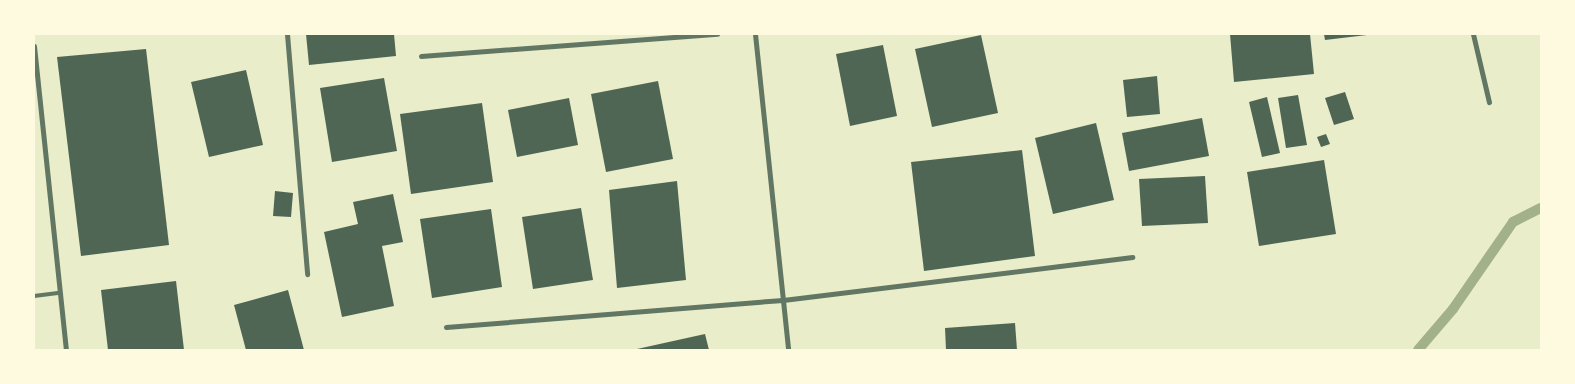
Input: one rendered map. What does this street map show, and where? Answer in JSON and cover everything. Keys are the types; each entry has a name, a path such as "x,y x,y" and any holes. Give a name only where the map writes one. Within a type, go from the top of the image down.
{"street":[{"path":"287,34 307,274"},
{"path":"421,56 717,34"},
{"path":"755,34 788,350"},
{"path":"1473,34 1489,102"},
{"path":"34,46 58,294 66,350"},
{"path":"446,327 783,300 1132,257"}],"lane":[{"path":"34,296 58,294"}],"building":[{"path":"306,34 394,34 396,56 309,65"},
{"path":"1230,34 1310,34 1314,74 1234,82"},
{"path":"1324,34 1367,34 1367,35 1325,40"},
{"path":"981,35 998,113 932,127 915,49"},
{"path":"883,45 897,116 850,126 836,54"},
{"path":"146,49 169,245 81,256 57,57"},
{"path":"246,70 263,145 209,157 191,82"},
{"path":"1157,76 1160,114 1127,117 1123,80"},
{"path":"384,78 397,151 332,162 320,88"},
{"path":"658,81 673,159 606,172 591,94"},
{"path":"1345,92 1354,119 1334,125 1325,98"},
{"path":"1298,95 1307,145 1286,148 1278,98"},
{"path":"1267,97 1280,153 1262,157 1249,102"},
{"path":"569,98 578,145 517,157 508,110"},
{"path":"482,103 493,182 411,194 400,114"},
{"path":"1202,118 1209,156 1129,171 1122,133"},
{"path":"1096,123 1114,200 1053,214 1035,138"},
{"path":"1326,134 1330,144 1321,147 1317,137"},
{"path":"1022,150 1035,256 924,271 911,162"},
{"path":"1324,160 1336,234 1259,246 1247,172"},
{"path":"1205,176 1208,223 1142,226 1139,179"},
{"path":"677,181 686,280 617,288 609,190"},
{"path":"275,191 293,193 291,217 273,216"},
{"path":"393,194 403,242 382,246 394,306 342,317 324,232 358,224 353,202"},
{"path":"581,208 593,280 533,289 522,217"},
{"path":"491,209 502,287 432,298 420,219"},
{"path":"176,281 184,350 108,350 101,290"},
{"path":"288,290 304,350 246,350 234,305"},
{"path":"1015,323 1017,350 946,350 945,328"},
{"path":"705,334 709,350 637,350 637,349"}],"waterway":[{"path":"1418,350 1453,309 1513,222 1541,208"}]}
